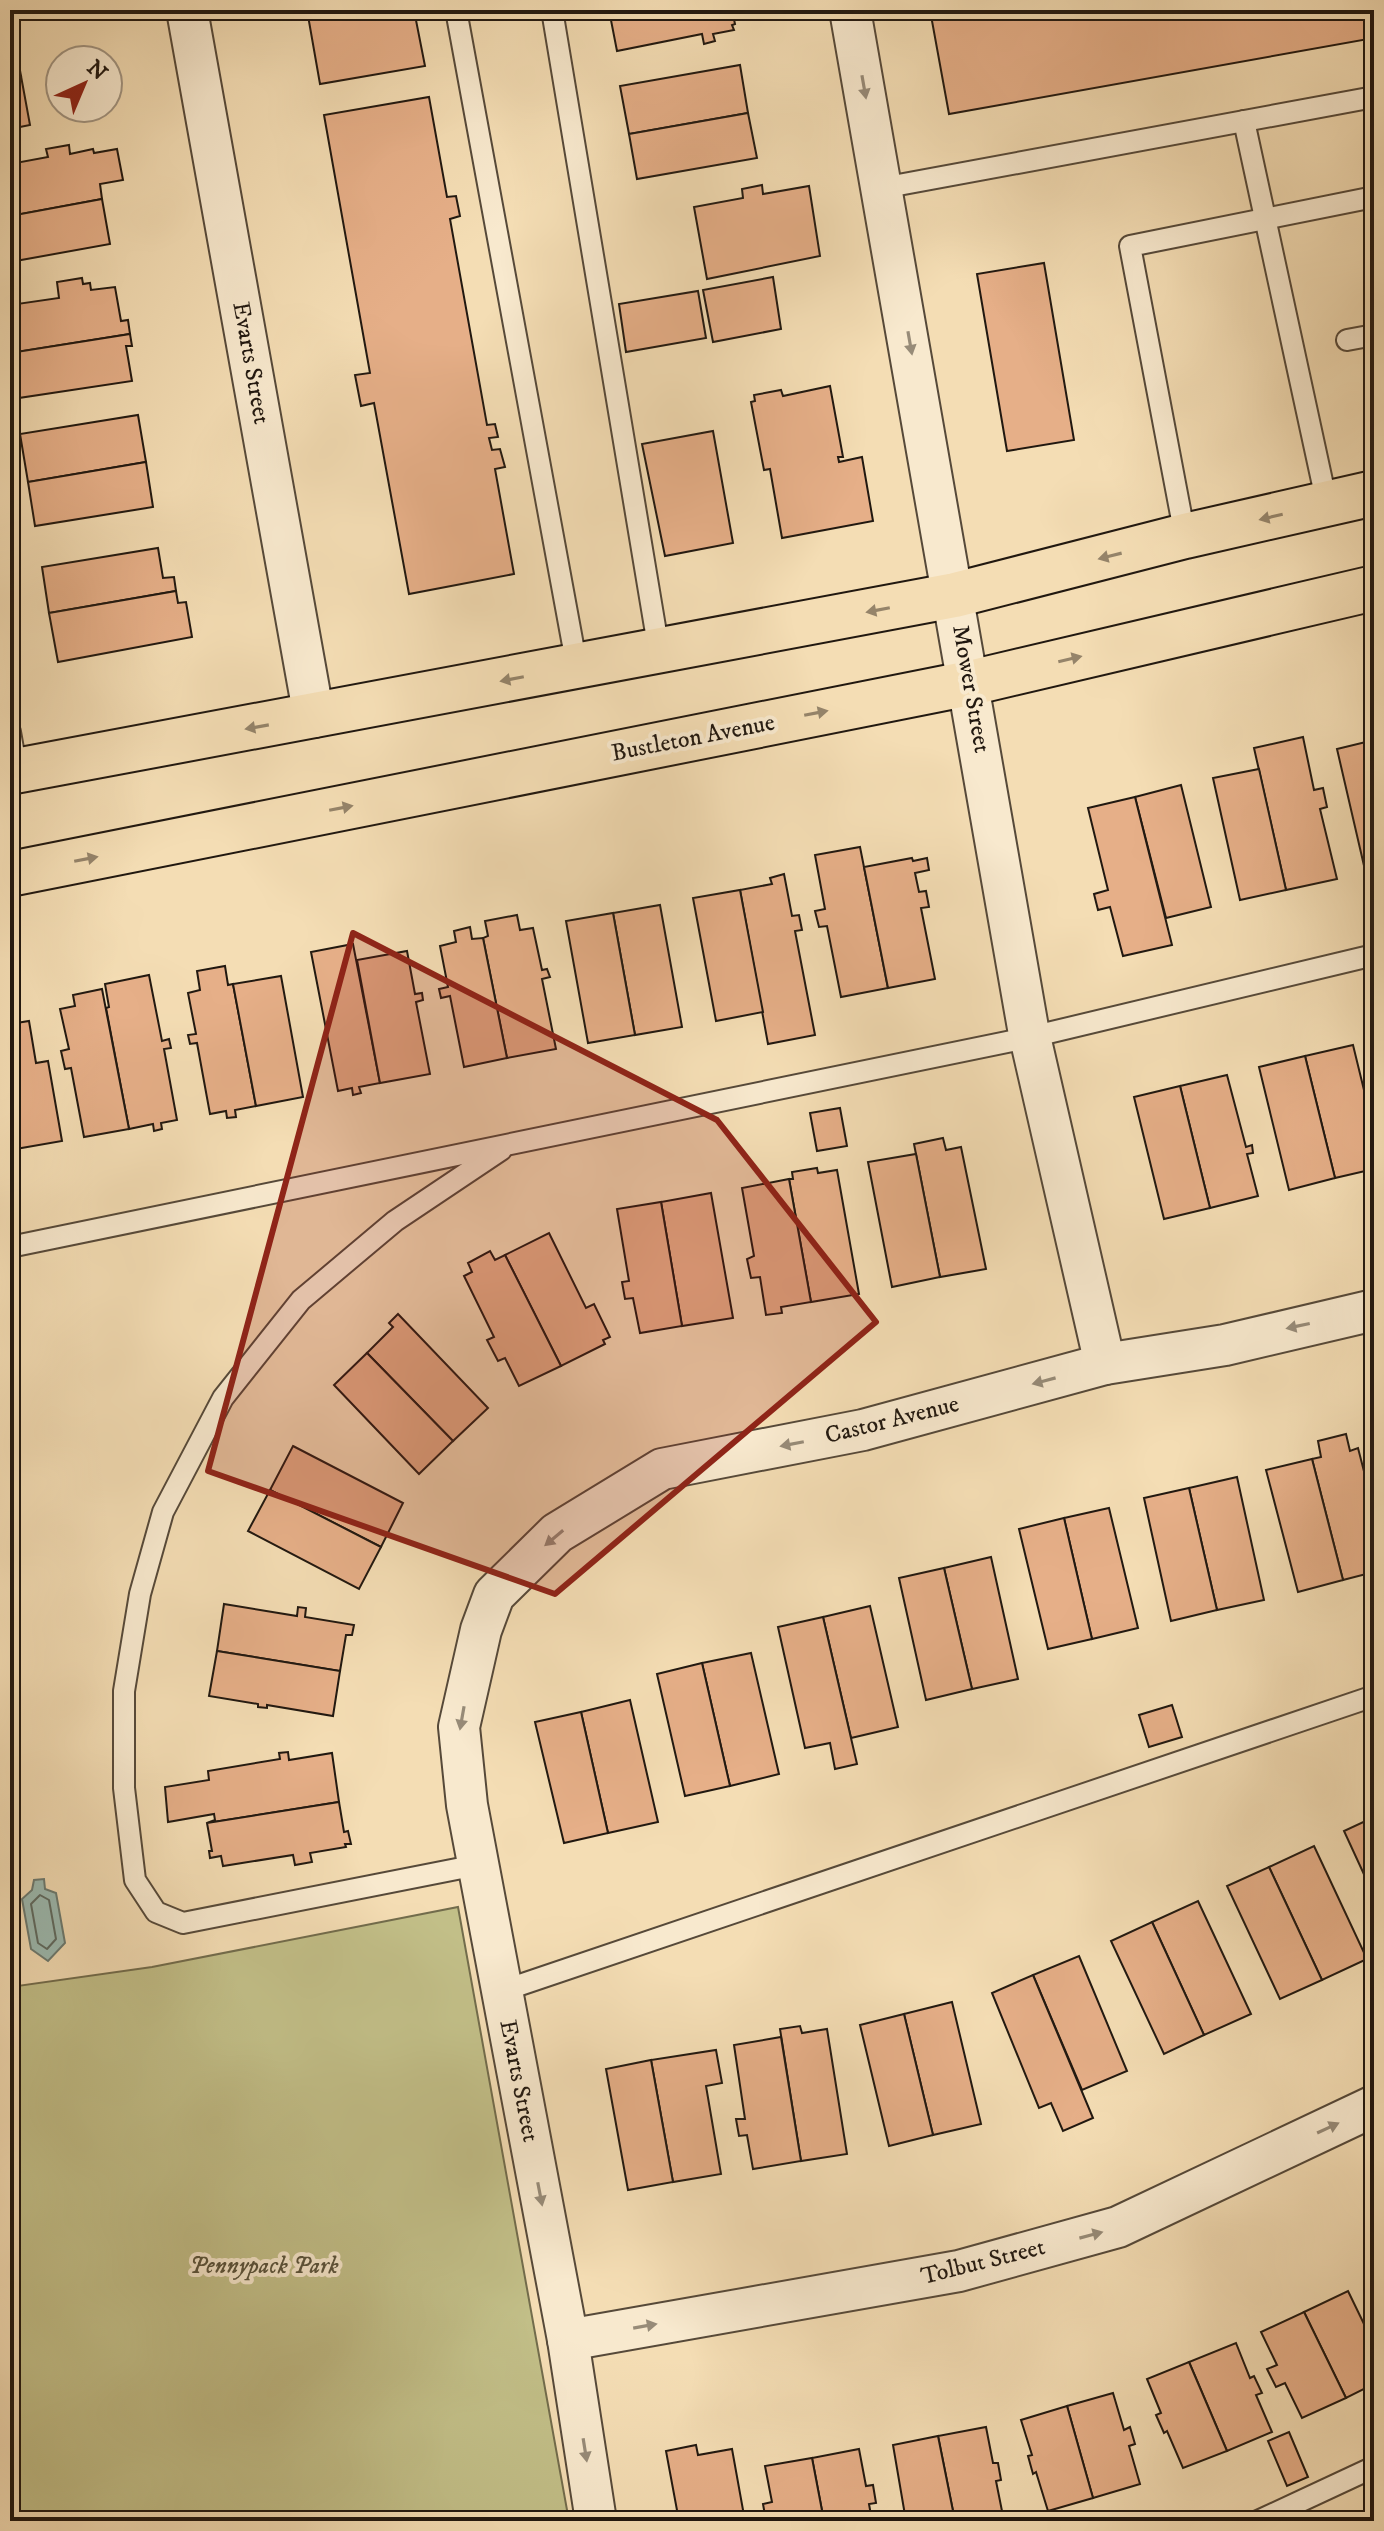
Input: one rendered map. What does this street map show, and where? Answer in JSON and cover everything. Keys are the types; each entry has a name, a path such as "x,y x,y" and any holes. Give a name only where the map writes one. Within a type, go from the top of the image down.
{"main road":[{"path":"12,758 314,717 955,595 1185,536 1374,493"},
{"name":"Bustleton Avenue","path":"10,874 970,683 1374,588"}],"street":[{"name":"Evarts Street","path":"187,10 314,717"},
{"name":"Mower Street","path":"850,10 1031,1037 1105,1364"},
{"name":"Castor Avenue","path":"479,1642 494,1595 557,1533 662,1469 863,1430 1105,1364 1225,1345 1374,1310"},
{"name":"Evarts Street","path":"479,1642 459,1727 477,1865 568,2340 596,2521"},
{"name":"Tolbut Street","path":"568,2340 959,2271 1118,2227 1374,2106"}],"lane":[{"path":"456,10 577,667"},
{"path":"552,10 659,651"},
{"path":"882,188 1374,97"},
{"path":"1244,121 1327,504"},
{"path":"1185,536 1130,246 1374,197"},
{"path":"1347,340 1374,335"},
{"path":"10,1247 1031,1037 1374,955"},
{"path":"477,1865 183,1923 156,1912 135,1880 124,1788 124,1691 140,1594 163,1512 223,1398 301,1300 395,1221 511,1144"},
{"path":"502,1991 1374,1696"},
{"path":"1258,2521 1374,2467"}],"highlighted area":[{"path":"353,933 717,1120 876,1322 555,1594 208,1471"}],"green space":[{"name":"Pennypack Park","path":"458,1907 569,2521 10,2521 10,1987 152,1967"}],"water":[{"path":"44,1879 45,1889 56,1893 65,1943 48,1961 31,1949 22,1899 32,1890 34,1880"}],"building":[{"path":"307,10 414,10 425,66 320,84"},
{"path":"609,10 732,10 735,24 732,25 734,30 713,34 715,41 704,44 702,34 617,51"},
{"path":"930,10 1374,10 1374,38 949,114"},
{"path":"10,32 13,32 21,76 10,78"},
{"path":"740,65 748,113 629,134 620,86"},
{"path":"21,76 30,125 10,129 10,78"},
{"path":"429,97 447,197 456,196 460,216 450,219 487,425 495,424 498,437 489,438 492,450 500,449 505,467 495,469 514,574 409,594 374,403 361,406 355,375 370,373 324,115"},
{"path":"748,113 757,158 637,179 629,134"},
{"path":"69,145 70,154 93,149 94,153 117,149 123,180 100,184 102,199 10,216 10,164 48,157 46,149"},
{"path":"762,185 763,194 809,186 820,256 707,279 694,207 743,198 742,189"},
{"path":"102,199 110,244 10,262 10,216"},
{"path":"1044,263 1074,440 1007,451 977,274"},
{"path":"773,277 781,329 713,342 703,290"},
{"path":"82,278 83,284 90,283 91,290 115,287 121,321 128,320 130,334 10,353 10,305 59,298 57,282"},
{"path":"698,291 706,338 626,352 619,304"},
{"path":"130,334 132,346 126,346 132,381 12,399 10,353"},
{"path":"830,386 843,457 838,457 839,462 862,457 873,521 782,538 770,469 764,470 751,402 755,401 754,395 781,390 783,396"},
{"path":"138,415 146,462 28,482 20,434"},
{"path":"713,431 733,543 665,556 642,444"},
{"path":"146,462 153,507 35,526 28,482"},
{"path":"158,548 163,578 174,577 176,591 49,613 42,567"},
{"path":"176,591 178,603 186,602 192,637 58,662 49,613"},
{"path":"1303,737 1314,790 1323,788 1327,807 1320,809 1337,879 1286,890 1254,748"},
{"path":"1374,740 1374,868 1365,870 1337,749"},
{"path":"1259,769 1286,890 1240,900 1213,778"},
{"path":"1181,785 1211,907 1166,918 1135,797"},
{"path":"1135,797 1172,945 1123,956 1110,907 1098,910 1094,894 1108,890 1088,808"},
{"path":"860,847 888,988 841,997 827,926 819,927 815,911 825,909 815,855"},
{"path":"912,858 913,861 927,858 929,870 915,873 919,892 926,891 929,907 921,908 935,979 888,988 864,867"},
{"path":"784,874 792,916 799,915 802,930 795,931 815,1035 768,1044 740,890 772,884 770,878"},
{"path":"740,890 763,1012 716,1021 693,898"},
{"path":"660,905 682,1027 635,1035 613,913"},
{"path":"613,913 635,1035 588,1043 566,921"},
{"path":"517,915 520,930 533,928 542,970 547,969 550,977 542,979 556,1049 507,1058 483,938 488,936 485,921"},
{"path":"470,927 472,939 483,938 507,1058 464,1067 450,996 441,998 439,989 448,987 440,946 456,942 454,931"},
{"path":"353,944 380,1083 359,1087 361,1093 353,1095 352,1088 338,1091 311,952"},
{"path":"407,951 415,994 422,993 423,1000 416,1002 430,1074 380,1083 357,960"},
{"path":"225,966 228,985 233,984 256,1106 235,1110 236,1117 227,1118 226,1111 210,1114 197,1043 190,1044 188,1035 196,1034 188,993 200,990 197,971"},
{"path":"149,975 162,1041 169,1039 171,1048 164,1049 177,1120 161,1123 162,1129 154,1131 153,1124 129,1129 106,1008 109,1007 105,984"},
{"path":"281,976 303,1097 256,1106 233,984"},
{"path":"102,989 129,1129 84,1137 71,1068 65,1069 61,1051 69,1049 60,1009 75,1006 73,995"},
{"path":"29,1021 36,1063 48,1061 62,1141 10,1150 10,1024"},
{"path":"1353,1045 1374,1131 1374,1169 1335,1178 1305,1056"},
{"path":"1305,1056 1335,1178 1289,1190 1259,1067"},
{"path":"1227,1075 1246,1147 1252,1145 1253,1153 1247,1154 1258,1196 1210,1208 1180,1086"},
{"path":"1180,1086 1210,1208 1164,1219 1134,1097"},
{"path":"840,1108 847,1146 817,1151 810,1113"},
{"path":"943,1138 946,1150 961,1147 986,1269 940,1277 914,1144"},
{"path":"916,1154 940,1277 892,1287 868,1162"},
{"path":"817,1168 818,1173 837,1170 859,1294 811,1302 789,1179 793,1179 792,1172"},
{"path":"789,1179 811,1302 781,1307 782,1313 766,1315 760,1277 751,1278 747,1259 754,1256 742,1188"},
{"path":"711,1193 733,1318 682,1326 661,1202"},
{"path":"661,1202 682,1326 640,1333 633,1298 625,1299 622,1282 629,1281 617,1209"},
{"path":"549,1233 586,1308 594,1304 610,1337 603,1340 605,1344 561,1366 505,1255"},
{"path":"490,1251 495,1260 505,1255 561,1366 519,1386 505,1358 498,1361 487,1340 494,1337 464,1276 472,1272 468,1263"},
{"path":"398,1314 488,1408 453,1441 367,1353 393,1327 389,1323"},
{"path":"367,1353 453,1441 419,1474 334,1385"},
{"path":"1346,1434 1350,1451 1358,1448 1367,1483 1374,1481 1374,1501 1371,1501 1374,1511 1374,1572 1343,1580 1312,1459 1321,1457 1318,1441"},
{"path":"293,1446 403,1503 381,1547 270,1490"},
{"path":"1312,1459 1343,1580 1298,1592 1266,1470"},
{"path":"1237,1477 1264,1600 1217,1610 1189,1488"},
{"path":"1189,1488 1217,1610 1171,1621 1144,1498"},
{"path":"270,1490 381,1547 359,1589 248,1531"},
{"path":"1109,1508 1138,1628 1092,1639 1064,1518"},
{"path":"1064,1518 1092,1639 1048,1649 1019,1529"},
{"path":"991,1557 1018,1679 972,1689 944,1568"},
{"path":"944,1568 972,1689 926,1700 899,1578"},
{"path":"224,1604 297,1616 298,1607 306,1608 305,1617 354,1625 352,1635 346,1635 340,1671 217,1651"},
{"path":"870,1606 898,1727 851,1738 823,1617"},
{"path":"823,1617 857,1764 835,1769 830,1743 805,1748 778,1627"},
{"path":"217,1651 340,1671 333,1716 267,1705 267,1708 258,1707 258,1704 209,1696"},
{"path":"751,1653 779,1774 730,1786 702,1663"},
{"path":"702,1663 730,1786 685,1796 657,1674"},
{"path":"630,1700 658,1822 608,1833 581,1712"},
{"path":"1172,1705 1182,1737 1149,1747 1139,1715"},
{"path":"581,1712 608,1833 564,1843 535,1722"},
{"path":"288,1752 289,1760 332,1753 339,1802 207,1823 215,1820 214,1814 168,1822 165,1787 209,1780 208,1771 280,1759 279,1753"},
{"path":"339,1802 344,1832 348,1831 351,1844 310,1853 312,1862 295,1865 293,1855 223,1866 221,1856 210,1858 209,1851 212,1851 207,1823"},
{"path":"1374,1817 1374,1896 1344,1831"},
{"path":"1314,1846 1367,1959 1322,1980 1269,1867"},
{"path":"1269,1867 1322,1980 1280,1999 1227,1886"},
{"path":"1198,1901 1251,2014 1204,2035 1152,1922"},
{"path":"1152,1922 1204,2035 1164,2054 1111,1941"},
{"path":"1079,1956 1127,2071 1082,2090 1033,1975"},
{"path":"1033,1975 1093,2118 1063,2131 1051,2103 1039,2108 992,1993"},
{"path":"952,2002 981,2124 933,2135 904,2014"},
{"path":"904,2014 933,2135 889,2146 860,2025"},
{"path":"800,2026 802,2033 827,2029 847,2154 801,2161 780,2029"},
{"path":"781,2037 801,2161 753,2169 747,2135 739,2136 736,2119 745,2119 734,2045"},
{"path":"716,2050 722,2083 706,2086 721,2174 673,2182 651,2060"},
{"path":"651,2060 673,2182 628,2190 606,2069"},
{"path":"1348,2291 1364,2324 1370,2322 1374,2331 1374,2384 1346,2398 1304,2312"},
{"path":"1304,2312 1346,2398 1302,2418 1285,2383 1276,2387 1267,2369 1277,2365 1261,2332"},
{"path":"1236,2343 1250,2378 1254,2376 1262,2393 1256,2395 1272,2432 1227,2451 1189,2362"},
{"path":"1189,2362 1227,2451 1183,2468 1167,2431 1164,2433 1156,2415 1161,2413 1147,2379"},
{"path":"1113,2393 1124,2430 1130,2427 1135,2444 1129,2446 1140,2484 1093,2498 1067,2406"},
{"path":"1067,2406 1093,2498 1048,2511 1036,2472 1033,2474 1028,2456 1032,2455 1021,2420"},
{"path":"986,2427 993,2463 998,2463 1001,2480 996,2481 1004,2521 955,2521 938,2436"},
{"path":"1289,2432 1308,2477 1287,2486 1268,2441"},
{"path":"938,2436 955,2521 906,2521 893,2445"},
{"path":"696,2445 698,2455 732,2449 745,2521 679,2521 666,2451"},
{"path":"859,2449 866,2486 873,2485 876,2503 869,2504 872,2521 824,2521 812,2458"},
{"path":"812,2458 824,2521 766,2521 763,2504 772,2502 765,2466"}]}
